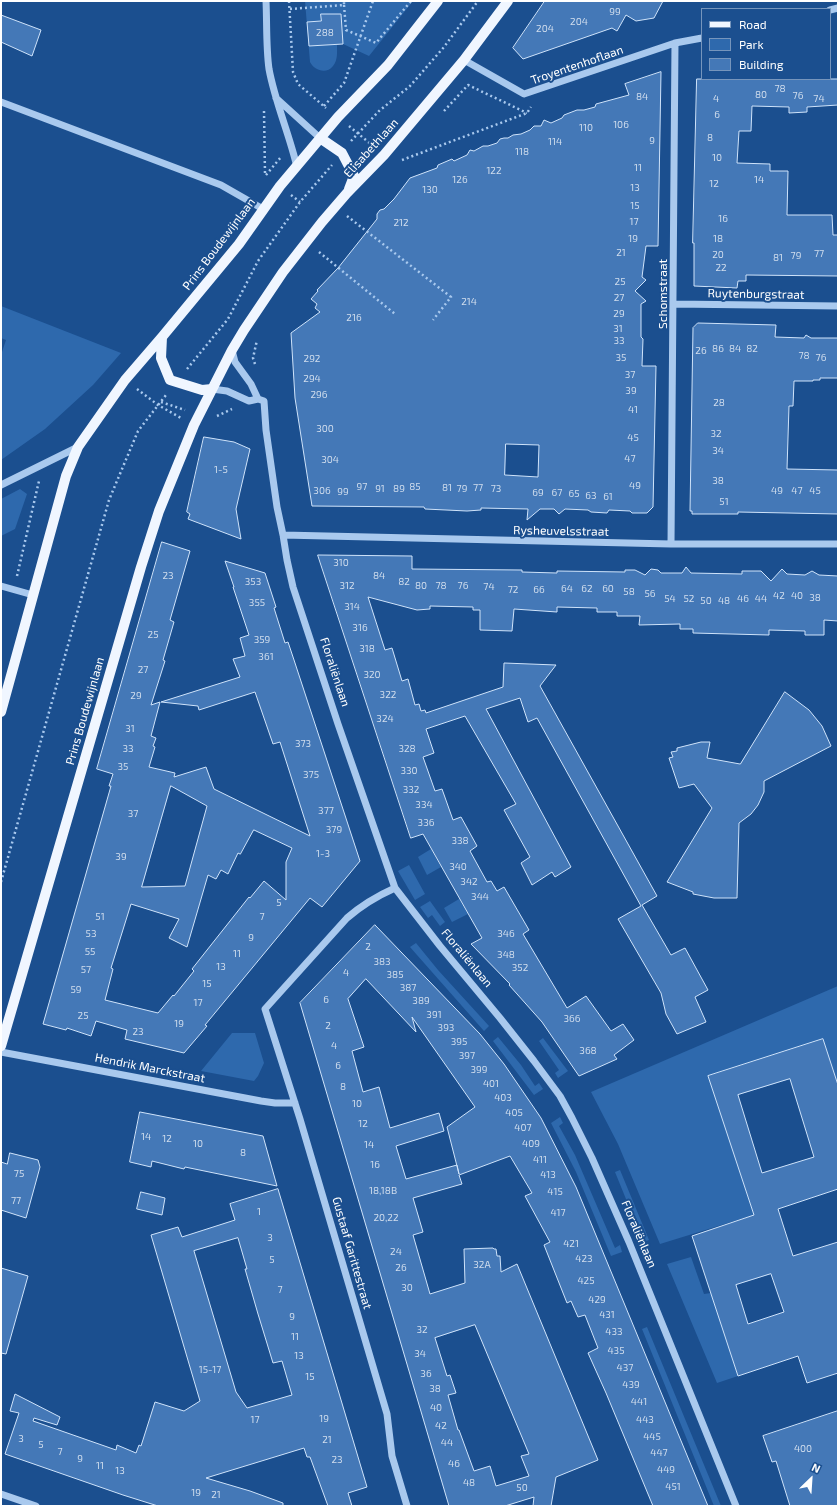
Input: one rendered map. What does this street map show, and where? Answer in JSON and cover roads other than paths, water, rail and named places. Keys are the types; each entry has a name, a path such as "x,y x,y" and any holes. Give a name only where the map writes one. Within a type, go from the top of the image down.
{"main road":[{"path":"297,167 338,117 388,64 438,1"},
{"name":"Elisabethlaan","path":"256,313 283,272 322,222 347,193 384,155 464,60 508,1"},
{"path":"320,138 342,153 354,176 347,193"},
{"name":"Prins Boudewijnlaan","path":"1,712 66,476 78,447 125,380 239,244 280,186 297,167"},
{"name":"Prins Boudewijnlaan","path":"1,1046 159,511 194,425 232,350 256,313"},
{"path":"162,337 161,358 170,380 202,390 212,389"}],"street":[{"path":"266,1 269,67 276,97 292,144 297,167"},
{"name":"Troyentenhoflaan","path":"464,60 524,94 675,43 701,38"},
{"name":"Schomstraat","path":"671,544 675,43"},
{"path":"276,97 320,138"},
{"path":"1,102 221,185 263,209"},
{"name":"Ruytenburgstraat","path":"674,304 838,306"},
{"name":"Floraliënlaan","path":"232,350 235,362 251,384 258,398 264,401 266,430 277,507 287,560 296,594 338,724 395,888 440,946 500,1018 560,1096 592,1158 629,1242 736,1506"},
{"path":"212,389 227,391 249,401 258,398"},
{"path":"1,485 78,447"},
{"name":"Rysheuvelsstraat","path":"283,535 671,544 838,544"},
{"path":"1,586 33,595"},
{"name":"Gustaaf Garittestraat","path":"395,888 375,897 347,918 265,1009 295,1103 387,1414 392,1456 407,1506"},
{"name":"Hendrik Marckstraat","path":"1,1052 261,1101 295,1103"},
{"path":"1,1494 36,1506"}]}
